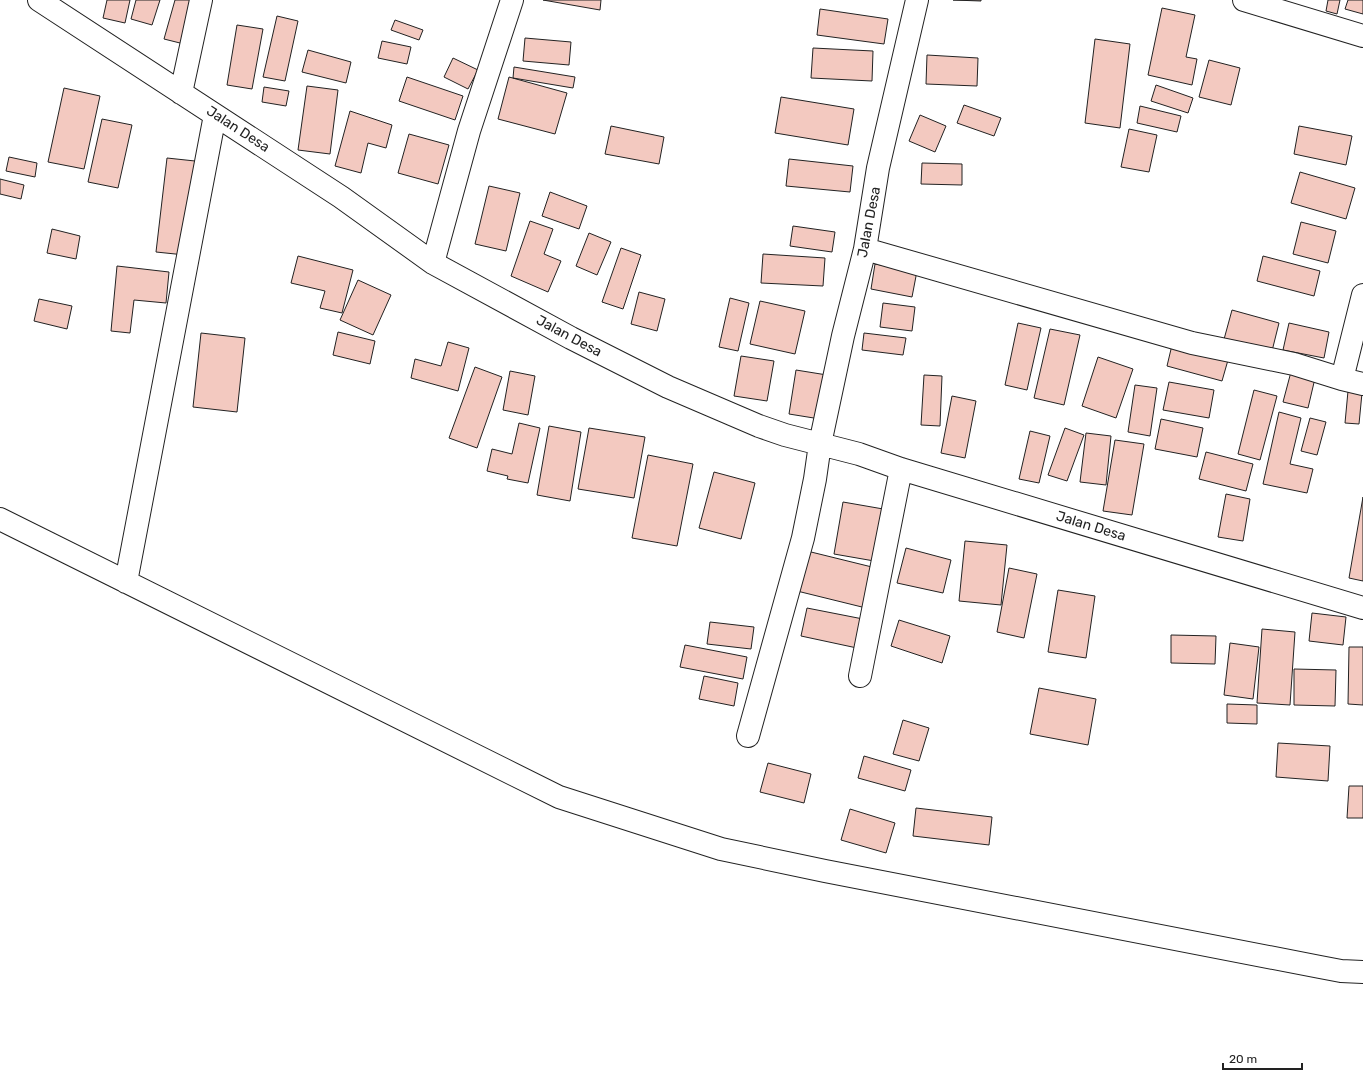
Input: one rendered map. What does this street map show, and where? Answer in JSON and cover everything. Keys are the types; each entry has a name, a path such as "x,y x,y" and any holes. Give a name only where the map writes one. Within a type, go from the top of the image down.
{"street":[{"name":"Jalan Desa","path":"40,0 341,197 433,263 571,338 668,387 785,436 859,454 901,469 1363,608"},
{"path":"181,93 201,0"},
{"path":"433,263 469,131 512,0"},
{"name":"Jalan Desa","path":"820,444 843,336 865,248 878,168 917,0"},
{"path":"1244,0 1363,36"},
{"path":"126,582 215,115"},
{"path":"865,248 1192,343 1294,364 1353,381 1363,295"},
{"path":"748,736 803,538 820,444"},
{"path":"860,676 901,469"},
{"path":"0,519 559,797 722,849 825,871 1312,966 1341,971 1363,972"}],"building":[{"path":"107,0 130,0 125,23 103,18"},
{"path":"136,0 160,0 152,25 131,19"},
{"path":"175,0 194,0 184,44 164,39"},
{"path":"543,0 601,0 600,10"},
{"path":"953,0 981,0 981,1"},
{"path":"1328,0 1340,0 1337,14 1326,11"},
{"path":"1348,0 1363,0 1363,14 1345,9"},
{"path":"1162,8 1195,15 1186,57 1197,59 1192,85 1148,75"},
{"path":"820,9 888,19 884,44 817,35"},
{"path":"277,16 298,21 285,81 263,77"},
{"path":"395,20 423,30 419,40 391,30"},
{"path":"237,25 263,29 252,89 227,85"},
{"path":"525,38 571,42 569,65 523,61"},
{"path":"1095,39 1130,44 1120,128 1085,123"},
{"path":"382,41 411,47 407,64 378,58"},
{"path":"813,48 873,51 872,81 811,78"},
{"path":"308,50 351,62 346,83 302,72"},
{"path":"927,55 978,58 977,86 926,84"},
{"path":"453,58 478,70 468,89 444,77"},
{"path":"1209,60 1240,68 1231,105 1199,97"},
{"path":"514,67 575,77 573,88 513,78"},
{"path":"407,77 463,96 455,120 399,101"},
{"path":"509,77 567,93 555,134 498,119"},
{"path":"1156,85 1193,98 1188,113 1151,101"},
{"path":"307,86 338,90 330,154 298,150"},
{"path":"264,87 289,91 286,106 262,102"},
{"path":"64,88 100,96 84,169 48,162"},
{"path":"781,97 854,109 848,145 775,133"},
{"path":"964,105 1001,118 994,136 957,123"},
{"path":"1140,106 1181,116 1177,132 1137,123"},
{"path":"350,111 392,125 386,148 368,143 361,173 335,166"},
{"path":"920,115 946,126 935,152 909,141"},
{"path":"102,119 132,125 118,188 88,182"},
{"path":"611,126 664,137 659,164 605,154"},
{"path":"1299,126 1352,136 1346,165 1294,154"},
{"path":"1129,129 1157,135 1149,172 1121,167"},
{"path":"409,134 449,145 438,184 398,173"},
{"path":"9,157 37,163 35,177 6,171"},
{"path":"167,158 195,161 185,255 156,252"},
{"path":"789,159 853,166 850,192 786,186"},
{"path":"922,163 962,164 962,185 921,184"},
{"path":"1300,172 1355,188 1346,219 1291,203"},
{"path":"0,179 24,185 21,199 0,194"},
{"path":"489,186 520,193 506,251 475,244"},
{"path":"550,192 587,206 579,229 542,216"},
{"path":"530,221 553,229 544,254 561,261 548,292 511,276"},
{"path":"1301,222 1336,231 1328,263 1293,254"},
{"path":"793,226 835,232 832,252 790,246"},
{"path":"52,229 80,236 76,259 47,253"},
{"path":"589,233 611,242 597,275 576,266"},
{"path":"621,248 641,255 623,309 602,302"},
{"path":"763,254 825,258 823,286 761,283"},
{"path":"298,256 353,270 342,313 320,308 325,291 291,283"},
{"path":"1263,256 1320,271 1314,296 1257,281"},
{"path":"875,264 917,271 912,297 871,289"},
{"path":"117,266 169,272 166,303 134,300 130,333 111,331"},
{"path":"358,280 391,295 373,335 340,320"},
{"path":"639,292 665,299 657,331 631,324"},
{"path":"730,298 749,303 738,351 719,347"},
{"path":"39,299 72,306 67,329 34,321"},
{"path":"760,301 805,311 795,354 750,344"},
{"path":"883,303 915,307 912,331 880,327"},
{"path":"1232,310 1279,323 1271,355 1223,343"},
{"path":"1018,323 1041,328 1027,390 1005,385"},
{"path":"1289,323 1329,332 1324,358 1283,350"},
{"path":"1050,329 1080,335 1064,405 1034,398"},
{"path":"338,332 375,341 370,364 333,355"},
{"path":"201,333 245,338 237,412 193,407"},
{"path":"864,333 906,338 903,355 862,350"},
{"path":"448,342 469,348 458,391 411,378 415,359 441,366"},
{"path":"1172,345 1228,360 1222,381 1167,366"},
{"path":"741,356 774,361 767,401 734,396"},
{"path":"1098,357 1133,369 1116,418 1082,406"},
{"path":"475,367 502,377 477,448 449,438"},
{"path":"1292,368 1316,374 1308,408 1283,402"},
{"path":"796,370 827,375 820,419 789,414"},
{"path":"510,371 535,376 528,415 503,410"},
{"path":"924,375 942,376 940,426 921,425"},
{"path":"1169,382 1214,390 1209,418 1163,410"},
{"path":"1135,385 1157,388 1150,436 1128,432"},
{"path":"1254,390 1277,396 1260,460 1238,454"},
{"path":"1348,391 1362,393 1359,424 1345,423"},
{"path":"952,396 976,401 965,458 941,453"},
{"path":"1279,412 1301,418 1290,464 1313,469 1307,493 1263,484"},
{"path":"1310,418 1326,422 1317,455 1301,451"},
{"path":"1161,419 1203,428 1197,457 1155,449"},
{"path":"519,423 540,428 528,483 507,479 508,476 487,471 492,449 512,454"},
{"path":"549,426 581,432 570,501 537,495"},
{"path":"589,428 645,437 634,498 578,489"},
{"path":"1065,428 1084,435 1067,481 1048,475"},
{"path":"1030,431 1050,436 1039,483 1019,479"},
{"path":"1086,433 1111,436 1106,485 1080,482"},
{"path":"1115,440 1144,444 1132,515 1103,511"},
{"path":"1206,452 1253,464 1246,491 1199,479"},
{"path":"648,455 693,464 677,546 632,538"},
{"path":"714,472 755,483 741,539 699,528"},
{"path":"1226,494 1250,499 1243,541 1218,537"},
{"path":"1363,497 1363,581 1349,578"},
{"path":"843,502 889,510 880,562 834,554"},
{"path":"965,541 1007,545 1001,605 959,601"},
{"path":"906,548 951,560 943,593 897,583"},
{"path":"807,551 876,568 866,608 797,591"},
{"path":"1009,568 1037,574 1024,638 997,632"},
{"path":"1058,590 1095,596 1086,658 1048,652"},
{"path":"807,608 863,619 857,648 801,636"},
{"path":"1312,613 1346,617 1343,645 1309,641"},
{"path":"899,620 950,636 942,663 891,646"},
{"path":"710,622 754,627 751,649 707,644"},
{"path":"1262,629 1295,632 1290,705 1257,703"},
{"path":"1171,635 1216,636 1215,664 1171,663"},
{"path":"1230,643 1259,647 1253,699 1224,695"},
{"path":"685,645 747,657 743,679 680,667"},
{"path":"1349,647 1363,647 1363,705 1348,704"},
{"path":"1294,669 1336,670 1335,706 1294,705"},
{"path":"704,676 738,683 734,706 699,699"},
{"path":"1039,688 1096,699 1088,745 1030,734"},
{"path":"1227,704 1257,705 1257,724 1227,723"},
{"path":"903,720 929,728 919,761 893,754"},
{"path":"1278,743 1330,746 1328,781 1276,777"},
{"path":"864,756 911,770 905,791 858,778"},
{"path":"768,763 811,774 804,803 760,792"},
{"path":"1349,786 1363,786 1363,818 1347,818"},
{"path":"916,808 992,817 989,845 913,836"},
{"path":"850,809 895,823 886,853 841,840"}]}
